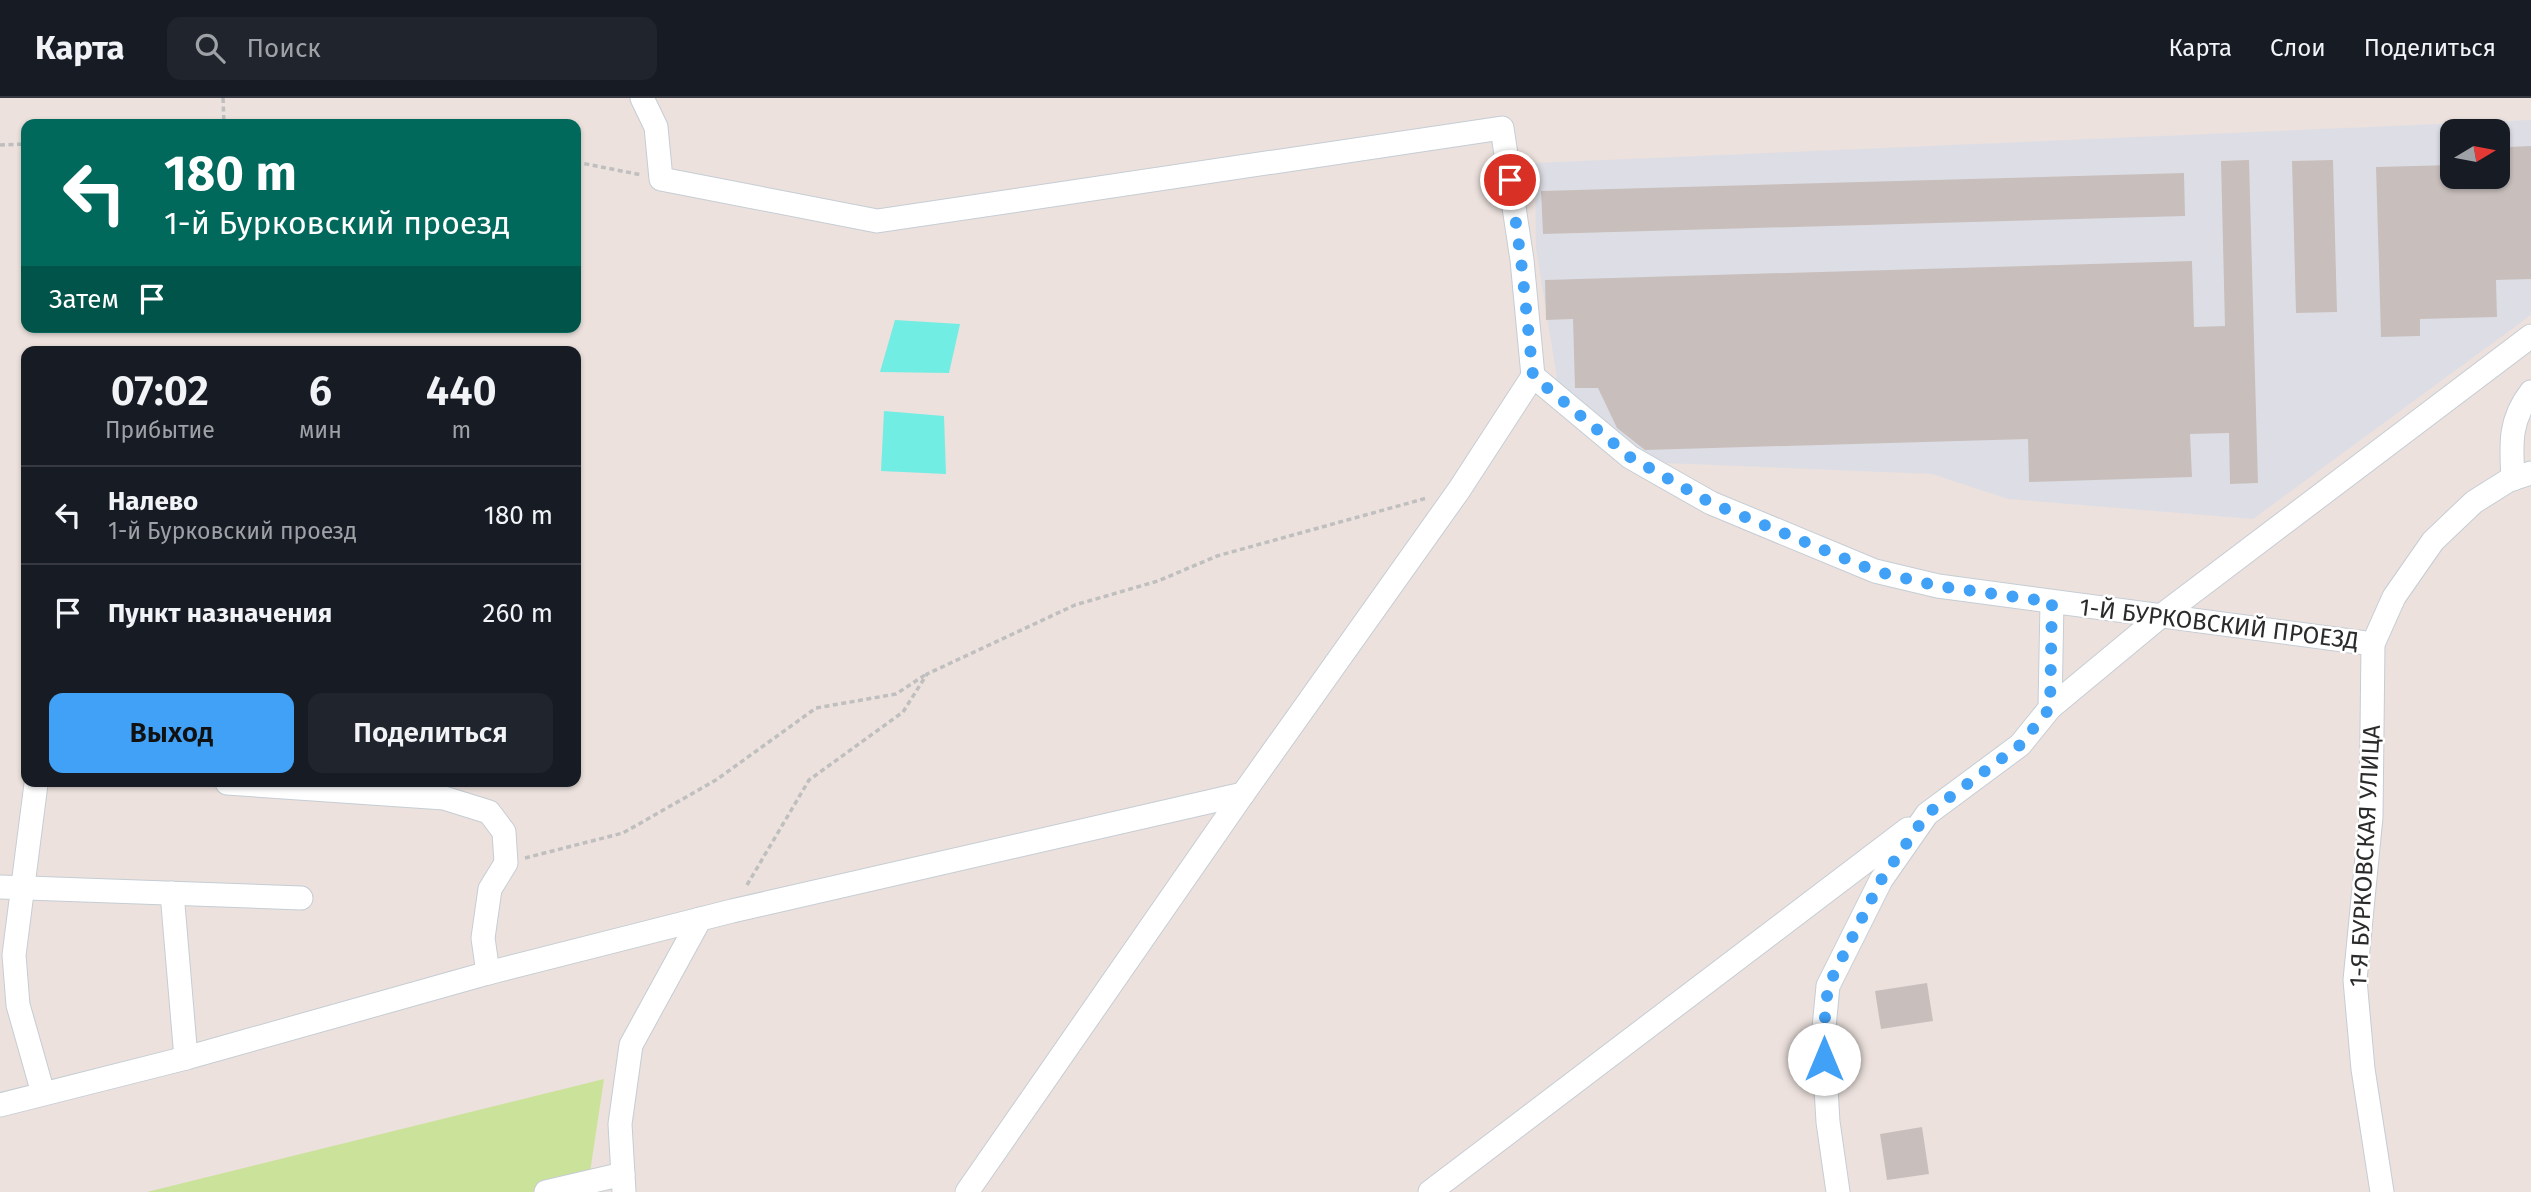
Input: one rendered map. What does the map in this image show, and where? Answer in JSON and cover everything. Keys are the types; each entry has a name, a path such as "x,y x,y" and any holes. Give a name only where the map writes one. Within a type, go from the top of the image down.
{"street":[{"path":"642,98 656,127 661,179 877,221 1502,128 1521,260 1533,376 1459,490 1243,793 967,1192"},
{"path":"1430,1192 2020,745 2050,708 2161,617 2531,337"},
{"name":"1-Й БУРКОВСКИЙ ПРОЕЗД","path":"1533,376 1630,457 1711,503 1875,571 1938,586 2373,644"},
{"path":"2373,644 2394,597 2432,541 2474,502 2522,476 2511,443 2519,407 2531,392"},
{"path":"2050,708 2052,602"},
{"name":"1-Я БУРКОВСКАЯ УЛИЦА","path":"2373,644 2371,817 2355,980 2363,1069 2382,1192"},
{"path":"36,787 14,955 18,1005 43,1093"},
{"path":"289,787 444,797 489,812 504,832 506,863 490,889 483,938 488,973"},
{"path":"0,1105 186,1058 488,973 700,919 1243,793"},
{"path":"1838,1192 1828,1122 1823,1038 1828,986 1881,880 1927,814"},
{"path":"0,887 301,898"},
{"path":"172,893 186,1058"},
{"path":"546,1192 623,1183 620,1124 631,1045 700,919"}],"path":[{"path":"223,98 223,119"},
{"path":"0,145 21,144"},
{"path":"581,163 661,179"},
{"path":"506,863 623,833 716,780 816,708 896,694 927,674 1076,605 1158,582 1217,556 1459,490"},
{"path":"732,911 809,780 903,712 927,674"}],"shaded area":[{"path":"2531,120 2531,315 2253,519 2008,499 1932,474 1640,462 1533,376 1557,378 1536,249 1535,163 2440,124 2440,189 2510,189 2510,121"}],"green space":[{"path":"604,1079 587,1192 147,1192"}],"water":[{"path":"895,320 960,324 949,373 880,372"},
{"path":"884,411 944,416 946,474 881,471"}],"building":[{"path":"2531,146 2531,279 2496,280 2497,317 2420,319 2420,336 2381,337 2376,167 2440,165 2440,189 2510,189 2510,147"},
{"path":"2249,160 2258,483 2230,484 2229,433 2190,434 2192,477 2029,482 2028,439 1645,450 1617,428 1598,388 1575,388 1573,319 1546,320 1545,280 2192,261 2194,327 2225,326 2221,161"},
{"path":"2333,160 2337,312 2296,313 2292,161"},
{"path":"2184,173 2185,216 1543,234 1541,191"},
{"path":"1927,983 1933,1021 1881,1029 1875,991"},
{"path":"1922,1127 1929,1174 1887,1180 1880,1134"}],"route":[{"path":"1510,180 1533,376 1630,457 1711,503 1875,571 1938,586 2052,602 2050,708 2020,745 1927,814 1881,880 1828,986 1823,1038 1824,1059"}]}
